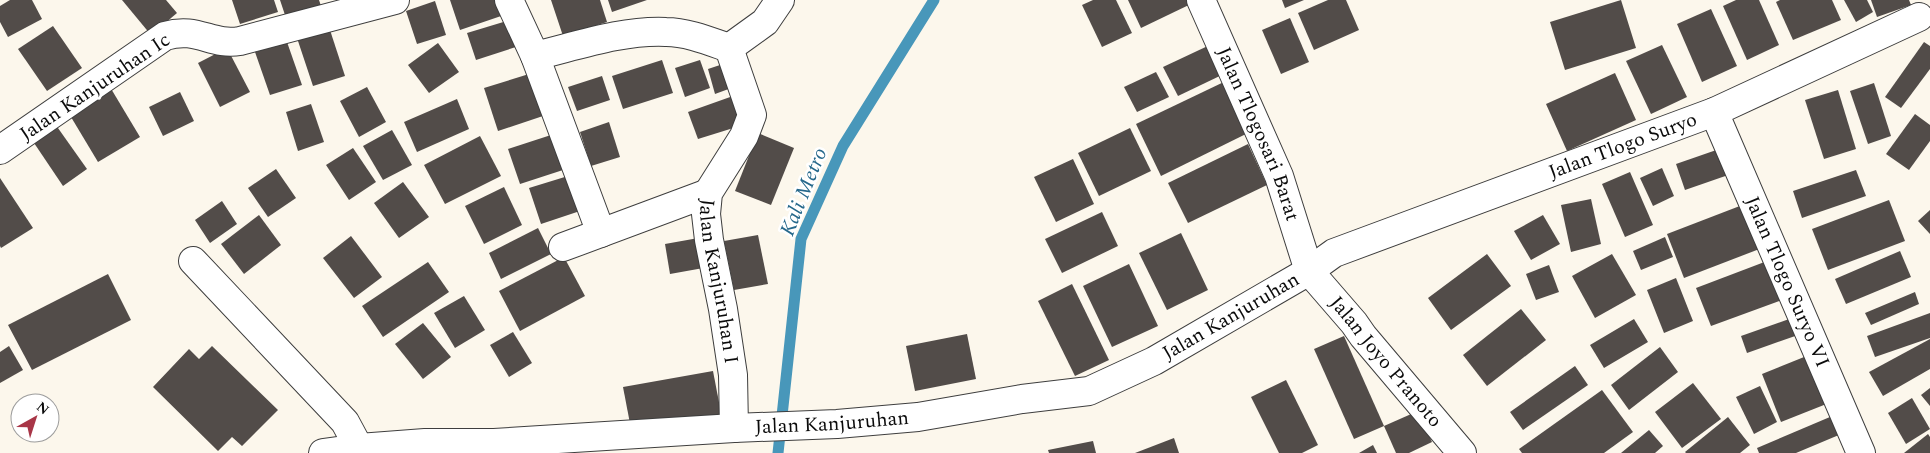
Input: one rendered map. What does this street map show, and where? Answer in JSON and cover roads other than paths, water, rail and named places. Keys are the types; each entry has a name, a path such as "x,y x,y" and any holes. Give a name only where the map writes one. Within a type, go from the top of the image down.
{"street":[{"name":"Jalan Kanjuruhan Ic","path":"0,150 164,36 178,32 190,33 230,43 395,0"},
{"path":"509,0 535,56 601,233"},
{"path":"535,56 630,33 668,32 702,39 729,48 765,22 780,0"},
{"name":"Jalan Tlogosari Barat","path":"1201,0 1278,176 1309,271"},
{"name":"Jalan Tlogo Suryo","path":"1309,271 1334,253 1714,112 1920,15"},
{"name":"Jalan Kanjuruhan I","path":"729,48 752,114 744,136 708,193 706,214 724,309 740,428"},
{"name":"Jalan Tlogo Suryo VI","path":"1714,112 1861,453"},
{"path":"563,247 708,193"},
{"path":"193,261 345,422 359,448"},
{"name":"Jalan Kanjuruhan","path":"323,453 425,443 592,445 740,428 838,424 918,417 1022,399 1089,391 1154,361 1309,271"},
{"name":"Jalan Joyo Pranoto","path":"1309,271 1462,453"}],"waterway":[{"name":"Kali Metro","path":"778,453 801,239 843,146 934,0"}]}
